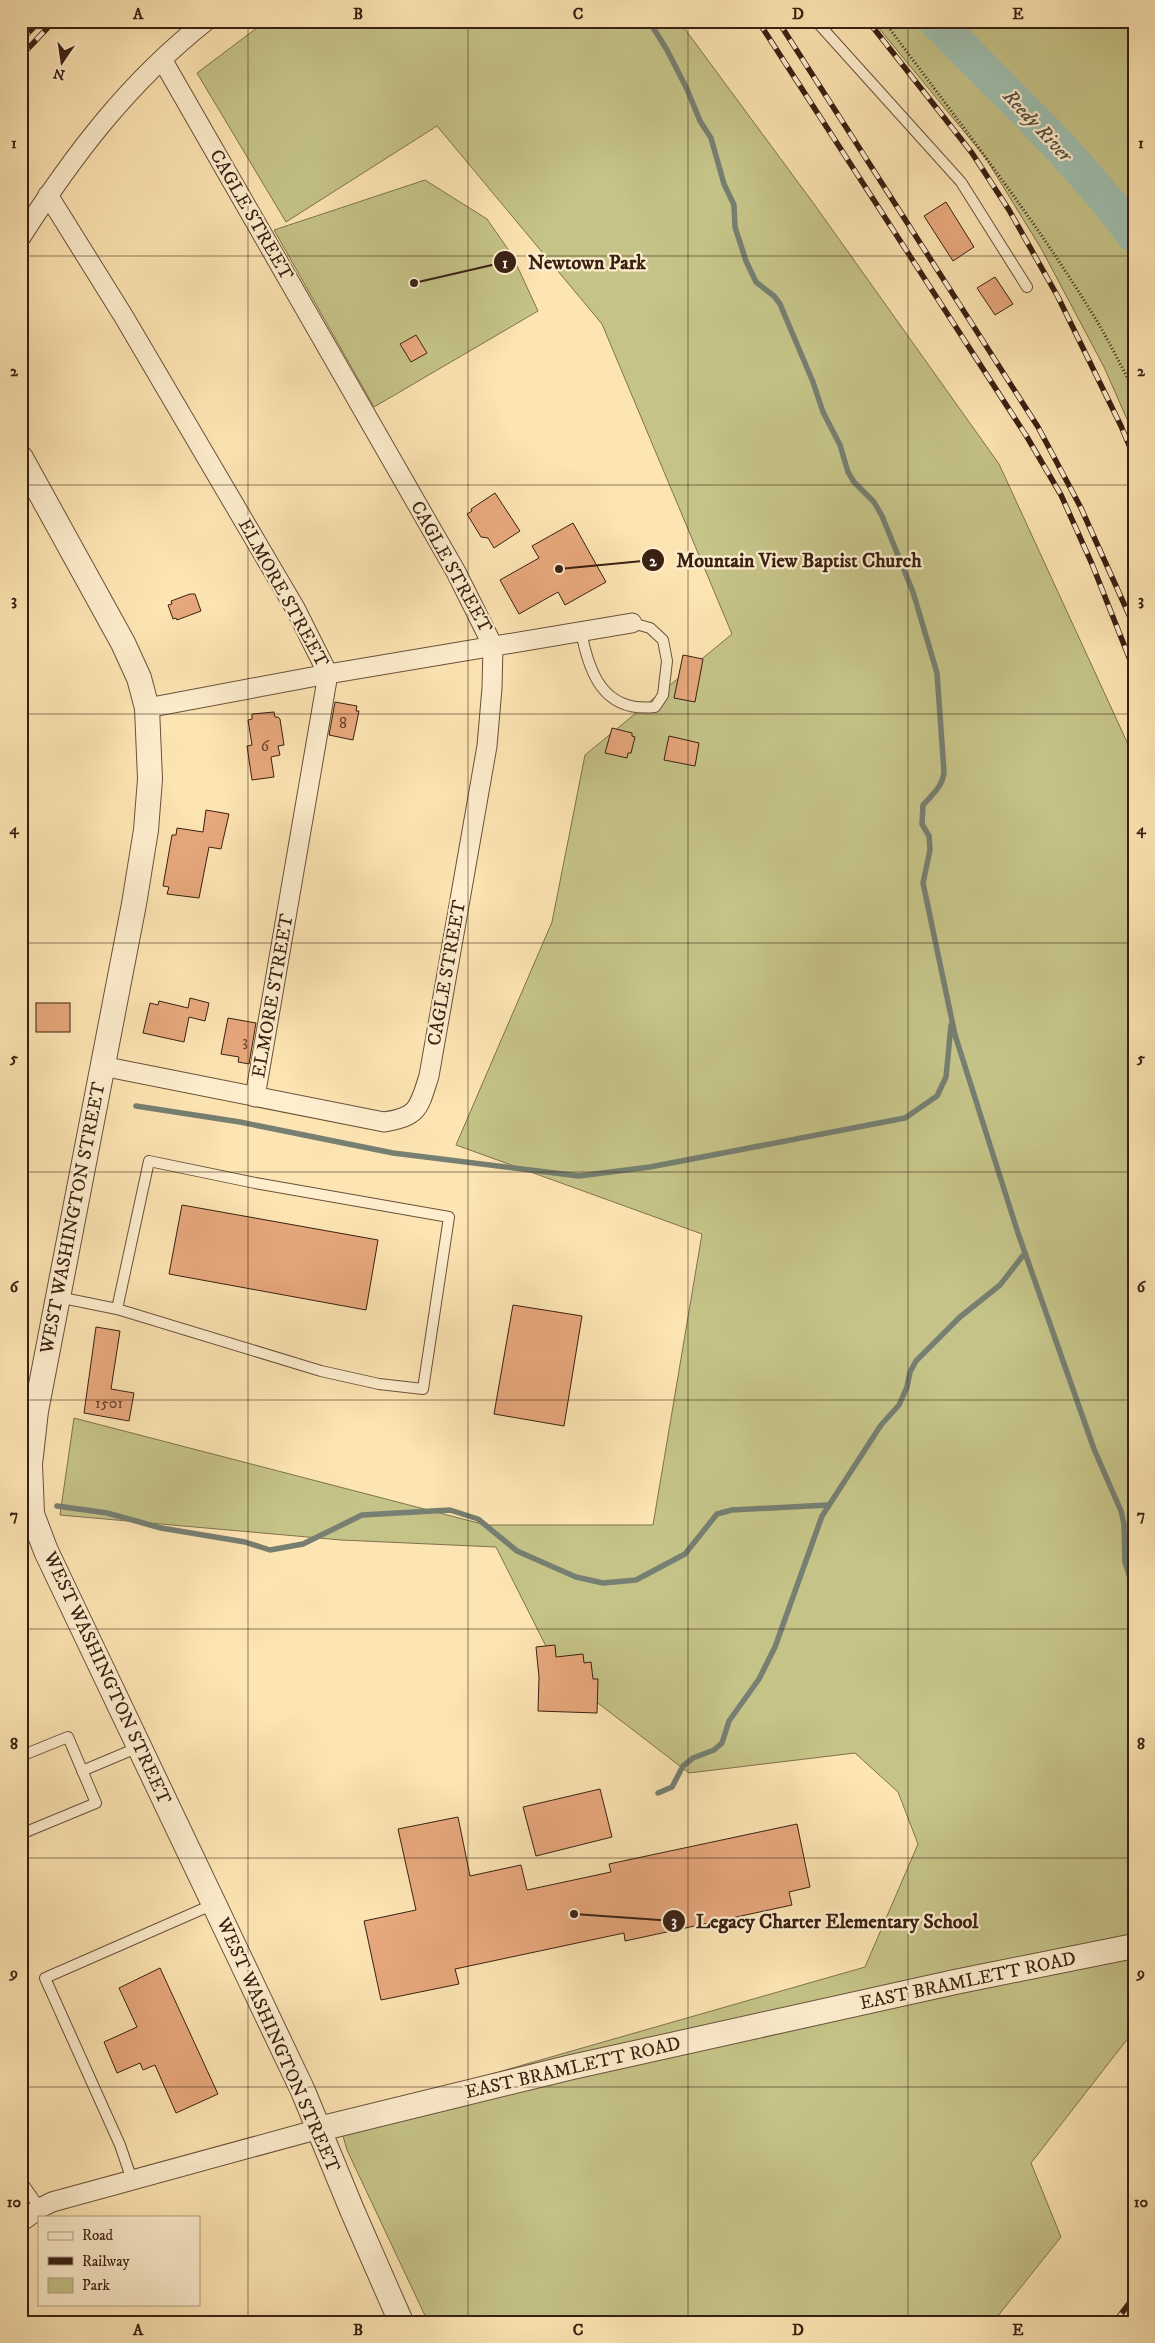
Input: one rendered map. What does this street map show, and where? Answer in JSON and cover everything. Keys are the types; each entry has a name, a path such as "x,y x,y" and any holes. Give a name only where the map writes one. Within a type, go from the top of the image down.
{"street":[{"path":"21,237 48,195 98,127 126,95 206,21"},
{"name":"CAGLE STREET","path":"163,61 456,572 493,646 492,688 487,746 429,1076 419,1107 410,1116 384,1122 256,1097"},
{"name":"ELMORE STREET","path":"48,195 124,317 290,599 328,674 256,1097"},
{"name":"WEST WASHINGTON STREET","path":"21,458 123,643 139,678 148,708 150,780 146,830 36,1411 30,1464 32,1514 46,1551 303,2092 402,2322"},
{"path":"148,708 328,674 632,623"},
{"path":"102,1066 256,1097"},
{"name":"EAST BRAMLETT ROAD","path":"21,2222 52,2202 318,2130 572,2067 955,1982 1134,1946"}],"lane":[{"path":"816,21 962,182 1027,287"},
{"path":"581,631 592,673 603,689 614,700 626,706 639,709 655,707 663,695 667,661 663,640 650,628 632,623"},
{"path":"57,1296 117,1308 321,1371 379,1384 424,1389 448,1218 255,1183 149,1161 117,1308"},
{"path":"21,1756 68,1737 96,1803 21,1834"},
{"path":"82,1771 140,1746"},
{"path":"132,2180 120,2145 45,1978 214,1904"},
{"path":"21,2181 40,2208"}],"path":[{"path":"884,21 1013,195 1099,325 1134,390"}],"green space":[{"path":"266,21 679,21 814,204 999,464 1127,742 1134,768 1134,2038 1129,2037 1031,2163 1061,2237 993,2322 428,2322 347,2150 338,2118 865,1967 918,1844 898,1792 855,1753 689,1773 560,1674 496,1547 341,1540 60,1515 74,1418 486,1525 653,1525 702,1234 456,1145 552,922 585,755 732,634 602,324 437,126 286,222 197,73"},
{"path":"873,21 1134,21 1134,435 1104,367 1042,250 985,157"},
{"path":"425,180 487,219 512,255 538,311 374,407 274,230"}],"building":[{"path":"946,202 974,247 953,261 924,216"},
{"path":"995,277 1013,304 995,315 977,288"},
{"path":"416,335 427,353 411,362 400,344"},
{"path":"495,493 520,531 494,548 488,538 481,537 467,514 472,511 471,509"},
{"path":"573,523 606,582 565,605 558,592 519,614 500,580 539,558 532,546"},
{"path":"195,594 201,611 177,620 176,618 173,619 168,605 172,604 171,601"},
{"path":"683,655 703,659 695,702 674,698"},
{"path":"335,702 357,706 356,711 359,711 353,740 329,735"},
{"path":"274,712 275,717 280,719 284,745 278,746 280,755 271,757 274,777 252,780 247,746 252,745 248,720 252,719 252,714"},
{"path":"612,728 632,733 632,736 635,737 631,753 628,753 627,758 605,753"},
{"path":"669,736 699,743 695,766 664,760"},
{"path":"206,810 229,814 221,849 209,847 199,898 167,894 169,887 163,886 172,835 176,835 177,828 203,832"},
{"path":"190,998 209,1003 205,1021 189,1017 184,1042 143,1033 150,1003 158,1005 159,1001 188,1008"},
{"path":"36,1003 70,1003 70,1032 36,1032"},
{"path":"228,1018 256,1023 249,1064 238,1062 239,1057 221,1054"},
{"path":"182,1205 378,1240 366,1310 169,1274"},
{"path":"513,1305 582,1316 564,1426 494,1414"},
{"path":"96,1327 120,1331 111,1389 134,1393 129,1421 84,1413"},
{"path":"555,1645 556,1657 583,1654 584,1663 591,1662 593,1679 598,1679 597,1713 538,1711 539,1677 536,1647"},
{"path":"600,1789 612,1837 536,1856 523,1807"},
{"path":"458,1817 470,1876 521,1865 527,1890 611,1872 609,1864 797,1824 810,1887 789,1892 792,1905 625,1941 624,1933 455,1969 459,1984 381,2000 364,1921 416,1910 398,1829"},
{"path":"160,1968 218,2094 176,2113 155,2065 143,2070 140,2063 117,2073 104,2042 137,2027 119,1988"}],"waterway":[{"path":"649,21 667,50 687,89 700,121 711,138 724,184 734,205 735,227 746,261 756,282 774,296 780,304 813,382 823,412 840,445 848,472 854,482 874,502 882,516 913,592 937,673 944,772 939,786 923,805 922,824 929,836 930,850 923,883 955,1035 1018,1233 1094,1449 1121,1511 1124,1524 1125,1562 1134,1591"},
{"name":"Reedy River","path":"936,21 1064,151 1112,206 1134,235"},
{"path":"136,1106 240,1122 393,1153 579,1176 650,1167 905,1118 937,1096 946,1077 951,1025"},
{"path":"658,1793 672,1787 683,1766 693,1758 714,1750 722,1743 729,1721 759,1679 775,1647 822,1516 881,1425 899,1405 907,1387 910,1372 916,1361 960,1317 1000,1285 1025,1253"},
{"path":"57,1506 107,1513 161,1528 245,1542 270,1550 303,1544 362,1515 450,1510 478,1519 517,1551 576,1577 603,1583 636,1580 685,1554 717,1514 732,1510 828,1505"}],"railway":[{"path":"21,40 40,21"},
{"path":"21,56 54,21"},
{"path":"758,21 1027,437 1061,495 1092,564 1134,670"},
{"path":"778,21 1038,427 1081,508 1134,626"},
{"path":"868,21 972,153 1009,210 1058,297 1121,426 1134,457"},
{"path":"1115,2322 1134,2297"}],"place":[{"name":"Newtown Park","path":"414,283"},
{"name":"Mountain View Baptist Church","path":"559,569"},
{"name":"Legacy Charter Elementary School","path":"574,1914"}]}
